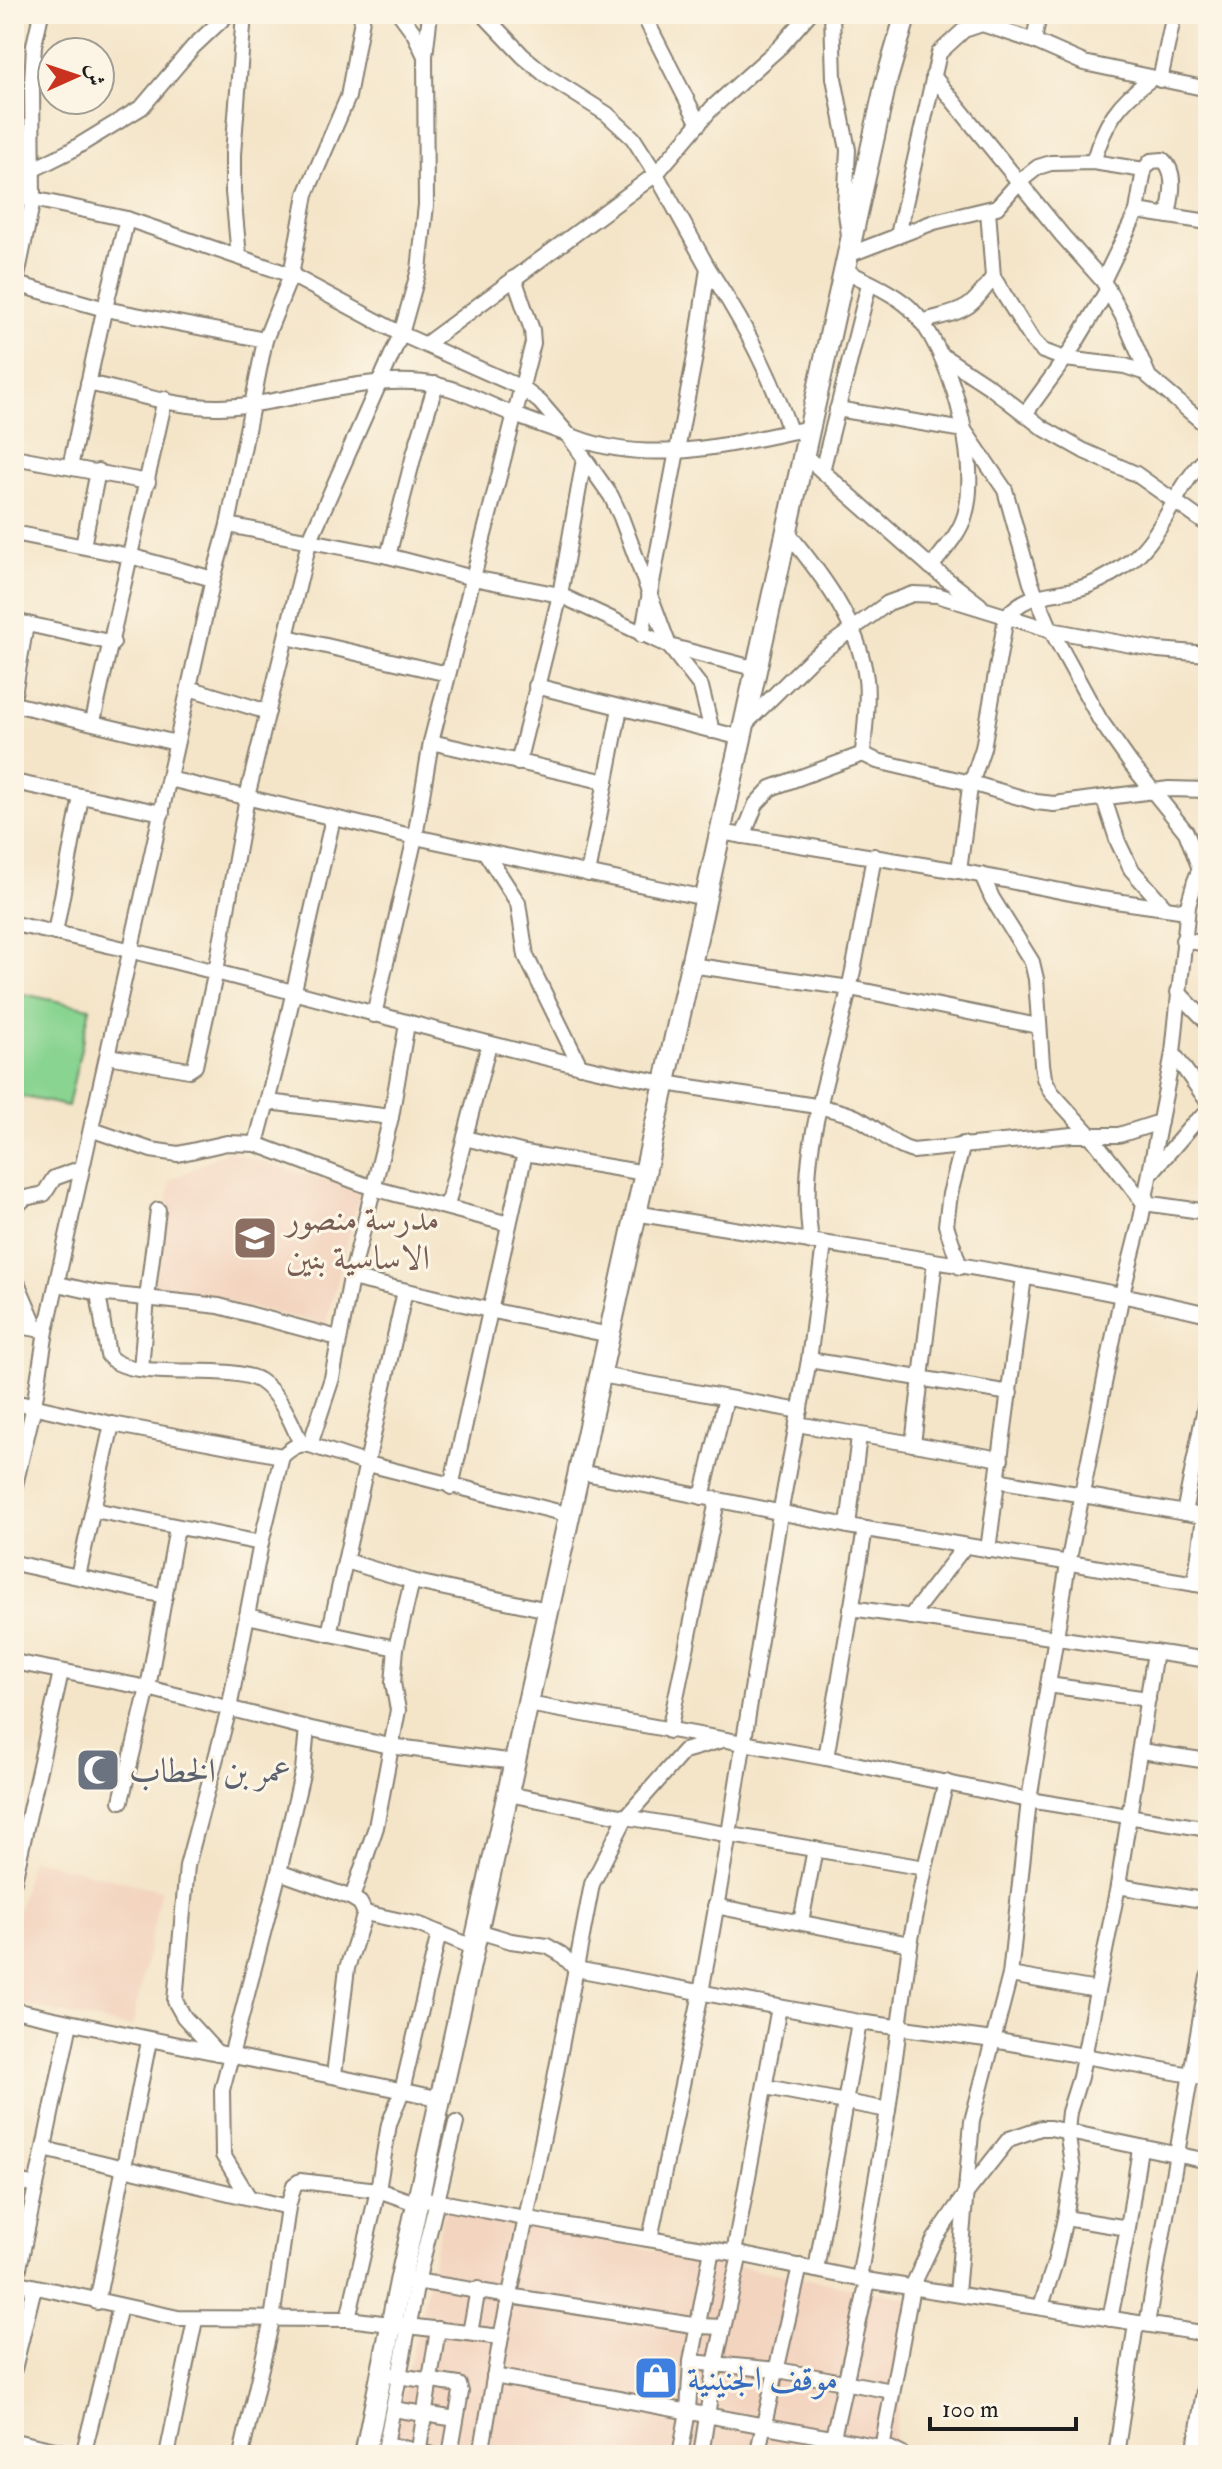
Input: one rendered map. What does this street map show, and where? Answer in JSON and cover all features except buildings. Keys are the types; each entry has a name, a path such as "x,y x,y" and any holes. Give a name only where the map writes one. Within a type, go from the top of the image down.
{"highway":[{"path":"365,2455 391,2375 442,2099 476,1940 804,455 800,430 847,257 886,82 906,14"}],"street":[{"path":"41,14 34,45 32,83 33,199 15,288 265,340"},
{"path":"14,179 32,172 142,107 193,47 228,14"},
{"path":"239,257 233,154 244,14"},
{"path":"14,1489 34,1406 42,1330 58,1284 93,1130 176,743 228,525 265,340 291,275 306,194 348,97 363,14"},
{"path":"400,14 425,56"},
{"path":"108,1056 189,1070 194,1068 216,971 247,797 309,542 401,334 419,270 424,239 425,56 430,14"},
{"path":"88,383 211,406 379,381 436,384 473,395 513,415 585,440 627,450 675,453 800,430 734,307 708,268 656,174 623,126 547,76 483,14"},
{"path":"643,14 699,124"},
{"path":"426,344 656,174 712,108 781,46 809,14"},
{"path":"832,14 834,78 848,150 845,206 847,257 869,284 899,299 914,311 943,356 964,430 969,486 965,515 959,529 931,567"},
{"path":"1034,41 1039,14"},
{"path":"1093,162 1114,112 1132,92 1156,80 1174,14"},
{"path":"898,235 939,53 951,39 973,26 982,24 1034,41 1084,63 1208,89"},
{"path":"933,76 1105,285 1122,315 1146,373"},
{"path":"1025,414 1065,359 1105,285 1137,211 1144,170 1151,161 1166,161 1172,183 1168,216"},
{"path":"847,257 934,222 997,207 1019,182 1038,167 1051,163 1093,162 1144,170"},
{"path":"14,195 127,219 291,275 401,334 522,388 544,405 566,432 615,504 669,646 699,683 712,731"},
{"path":"988,210 993,277 1033,341 1043,351 1065,359 1125,366 1146,373 1208,427"},
{"path":"1137,211 1208,222"},
{"path":"70,467 127,219"},
{"path":"642,635 695,356 708,268"},
{"path":"921,322 967,309 978,300 993,277"},
{"path":"374,1015 415,837 431,742 533,343 532,330 514,278"},
{"path":"822,471 869,284"},
{"path":"943,356 1025,414 1084,451 1136,474 1208,525"},
{"path":"388,556 436,384"},
{"path":"93,721 113,643 165,399"},
{"path":"837,409 964,430 1005,490 1051,630 1100,720 1188,835 1200,869"},
{"path":"804,455 931,567 988,611"},
{"path":"14,457 148,482"},
{"path":"959,871 971,783 983,748 1006,617 1018,604 1037,595 1073,590 1114,572 1144,548 1194,470 1208,457"},
{"path":"518,763 560,595 584,459"},
{"path":"83,546 98,471"},
{"path":"228,525 388,556 473,578 560,595 669,646 757,669"},
{"path":"787,532 826,582 851,630 866,678 863,754"},
{"path":"14,533 130,556 213,579"},
{"path":"536,686 712,731 743,731 792,676 851,630 888,603 922,593 1051,630 1158,650 1208,654"},
{"path":"14,694 20,623 113,643"},
{"path":"287,637 448,674"},
{"path":"189,688 268,712"},
{"path":"14,704 176,743"},
{"path":"588,874 620,708"},
{"path":"431,742 606,782"},
{"path":"743,836 756,804 771,788 863,754 877,761 1054,804 1154,791 1208,790"},
{"path":"169,779 415,837 705,898"},
{"path":"14,782 162,813"},
{"path":"55,933 81,797"},
{"path":"1104,799 1118,842 1131,869 1164,906"},
{"path":"256,1144 333,818"},
{"path":"720,832 874,856 1101,899 1187,911"},
{"path":"957,2293 972,2121 1010,1975 1029,1800 1068,1564 1173,1053 1187,911 1208,848"},
{"path":"485,852 518,903 526,956 580,1066"},
{"path":"650,2239 701,1993 780,1514 809,1360 818,1243 807,1210 807,1173 819,1108 850,988 874,856"},
{"path":"982,875 992,898 1032,962 1047,1086 1144,1203 1208,1212"},
{"path":"14,924 216,971 407,1024 580,1066 665,1084 852,1115 903,1148 929,1151 963,1144 1128,1134 1160,1122"},
{"path":"1183,940 1208,944"},
{"path":"690,965 850,988 1038,1026"},
{"path":"1178,992 1208,1023"},
{"path":"14,1402 282,1456 306,1444 330,1388 351,1278 391,1117 407,1024"},
{"path":"447,1206 489,1044"},
{"path":"1173,1053 1208,1102"},
{"path":"268,1102 391,1117"},
{"path":"1150,1175 1195,1122 1208,1113"},
{"path":"93,1130 151,1150 178,1154 227,1143 256,1144 373,1188 509,1224"},
{"path":"465,1138 525,1153 645,1173"},
{"path":"960,1267 946,1225 950,1194 963,1144"},
{"path":"451,1487 525,1153"},
{"path":"14,1208 25,1198 44,1194 54,1178 82,1168"},
{"path":"141,1369 158,1210"},
{"path":"635,1213 1122,1294 1208,1314"},
{"path":"913,1444 935,1262"},
{"path":"14,1275 42,1330"},
{"path":"988,1550 1024,1277"},
{"path":"351,1278 610,1335"},
{"path":"58,1284 98,1293 219,1306 338,1338"},
{"path":"329,1634 405,1291"},
{"path":"98,1293 108,1355 115,1362 141,1369 258,1379 267,1386 306,1444 451,1487 570,1515"},
{"path":"14,1325 42,1330"},
{"path":"809,1360 1010,1393"},
{"path":"601,1375 726,1398 859,1436 1001,1459"},
{"path":"1184,1513 1208,1392"},
{"path":"702,1497 726,1398"},
{"path":"78,1576 112,1424"},
{"path":"848,1526 859,1436"},
{"path":"217,2053 178,2009 175,1989 187,1866 229,1709 261,1543 282,1456"},
{"path":"580,1472 780,1514 1201,1585 1206,1517 997,1480"},
{"path":"669,1731 717,1501"},
{"path":"94,1510 261,1543"},
{"path":"121,1801 148,1688 177,1527"},
{"path":"826,1758 865,1529"},
{"path":"910,1617 965,1546"},
{"path":"346,1561 412,1581 548,1610"},
{"path":"14,1563 165,1596"},
{"path":"352,1898 376,1827 398,1706 393,1683 396,1648 412,1581"},
{"path":"851,1608 1208,1660"},
{"path":"247,1616 396,1648"},
{"path":"1041,2306 1065,2218 1073,2170 1067,2131 1071,2103 1084,2057 1118,1886 1155,1652"},
{"path":"14,1662 148,1688 390,1746 515,1762"},
{"path":"14,1881 18,1838 61,1672"},
{"path":"1048,1685 1148,1699"},
{"path":"528,1704 826,1758 1029,1800 1208,1829"},
{"path":"248,2196 223,2155 222,2090 303,1770 307,1728"},
{"path":"481,2455 501,2337 592,1884 626,1817 684,1751 722,1740"},
{"path":"1141,1751 1208,1761"},
{"path":"829,2455 864,2280 910,1944 946,1782"},
{"path":"508,1794 925,1868"},
{"path":"801,1922 815,1849"},
{"path":"279,1872 352,1898 360,1903 365,1913 347,1968 334,2075"},
{"path":"1118,1886 1208,1901"},
{"path":"715,1906 910,1944"},
{"path":"365,1913 476,1940 547,1946 561,1954 576,1969 859,2022 993,2040 1208,2078"},
{"path":"348,2319 378,2190 389,2124 402,2091 439,1933"},
{"path":"1010,1975 1097,1990"},
{"path":"1116,2455 1177,2155 1208,1977"},
{"path":"701,2455 779,2007"},
{"path":"14,2010 149,2041 334,2075 442,2099"},
{"path":"816,2270 859,2022"},
{"path":"70,2023 15,2282 120,2307 195,2320 348,2319 501,2337"},
{"path":"97,2302 149,2041"},
{"path":"766,2087 888,2110"},
{"path":"425,2201 456,2123"},
{"path":"882,2448 912,2287 934,2240 964,2196 1013,2136 1041,2128 1067,2131 1208,2161"},
{"path":"1110,2319 1140,2148"},
{"path":"44,2149 288,2207"},
{"path":"14,2181 36,2186"},
{"path":"241,2455 272,2320 288,2207 294,2185 300,2181 378,2190 526,2219 737,2253 864,2280 1208,2334"},
{"path":"1065,2218 1128,2228"},
{"path":"680,2455 688,2411 691,2362 712,2249"},
{"path":"757,2455 800,2266"},
{"path":"409,2280 699,2326 723,2327"},
{"path":"14,2369 34,2287"},
{"path":"470,2333 478,2289"},
{"path":"14,2441 80,2455 120,2307"},
{"path":"167,2455 195,2320"},
{"path":"438,2329 431,2381 425,2414 424,2453 385,2450 393,2409 391,2375 431,2381 459,2385 461,2392 450,2455"},
{"path":"691,2362 778,2370 892,2391"},
{"path":"1194,2455 1208,2365"},
{"path":"494,2376 708,2414 898,2451 903,2455"},
{"path":"393,2409 456,2419"}],"shaded area":[{"name":"مدرسة منصور الاساسية بنين","path":"227,1151 361,1191 326,1324 153,1286 171,1180"},
{"path":"31,1859 161,1890 132,2028 14,2003 14,1931"},
{"name":"موقف الجنينية","path":"444,2211 918,2300 891,2455 389,2455"}],"green space":[{"path":"14,992 90,1008 68,1106 14,1095"}],"place":[{"name":"مدرسة منصور الاساسية بنين","path":"255,1238"},
{"name":"عمر بن الخطاب","path":"98,1770"},
{"name":"موقف الجنينية","path":"656,2378"}]}
